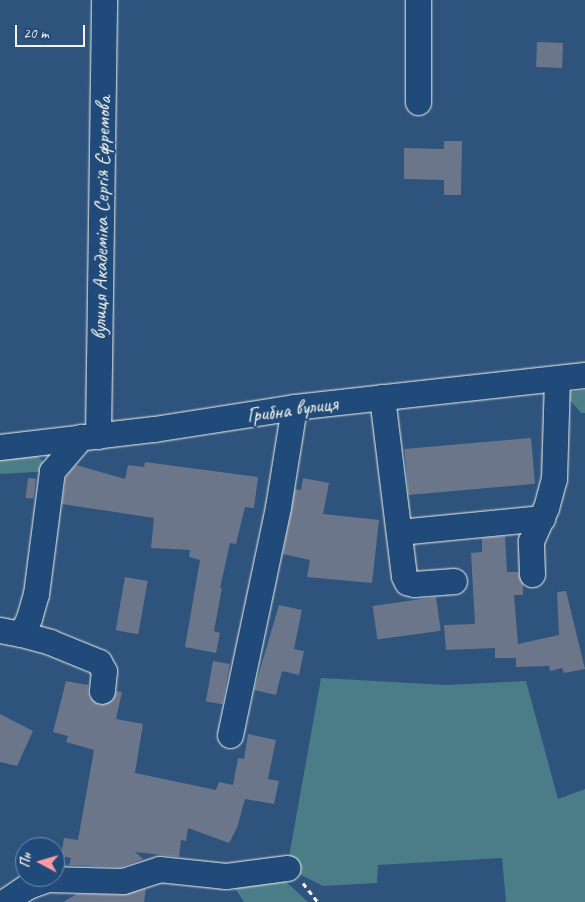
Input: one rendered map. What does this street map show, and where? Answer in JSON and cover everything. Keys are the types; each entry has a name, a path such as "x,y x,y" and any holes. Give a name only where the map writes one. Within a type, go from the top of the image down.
{"street":[{"name":"вулиця Академіка Сергія Єфремова","path":"90,437 104,0"},
{"path":"418,0 418,102"},
{"name":"Грибна вулиця","path":"0,447 90,437 294,407 585,375"},
{"path":"532,574 531,541 542,518 554,478 557,378"},
{"path":"382,397 407,582 454,581"},
{"path":"230,735 278,507 294,407"},
{"path":"90,437 52,471 36,594 10,632 57,644 99,662 104,671 102,691"},
{"path":"30,443 52,471"},
{"path":"399,532 542,518"},
{"path":"4,902 28,886 47,879 123,882 159,869 232,876 287,868"}],"green space":[{"path":"585,390 585,413 581,413 564,393"},
{"path":"36,454 52,471 0,474 0,458"},
{"path":"321,678 447,685 526,681 558,799 585,789 585,902 506,902 502,858 378,865 377,883 323,886 287,868"},
{"path":"281,877 308,902 244,902 235,888"}],"building":[{"path":"537,42 563,43 562,68 536,67"},
{"path":"444,141 462,141 461,195 444,195 444,180 404,179 404,148 444,149"},
{"path":"531,438 535,484 408,495 404,449"},
{"path":"145,462 258,477 254,508 245,507 236,544 230,543 220,588 222,588 214,631 220,633 216,653 185,647 200,560 189,557 190,550 151,548 154,518 62,504 66,477 76,465 125,479 128,465 144,467"},
{"path":"28,478 36,479 34,499 26,498"},
{"path":"303,478 329,483 323,514 379,520 372,583 307,577 310,560 283,554 295,489 301,490"},
{"path":"505,536 507,572 518,572 523,584 523,595 514,595 518,644 559,635 557,592 566,591 585,669 564,673 562,668 550,671 549,666 516,667 516,658 495,658 495,648 446,650 444,625 475,624 471,553 482,552 482,538"},
{"path":"125,577 148,581 138,634 116,630"},
{"path":"436,597 441,631 377,640 373,606"},
{"path":"279,605 302,610 294,649 304,651 299,675 282,671 276,695 254,690"},
{"path":"213,661 230,664 223,704 206,701"},
{"path":"66,681 88,685 89,697 100,705 113,700 116,691 122,692 116,719 143,724 135,773 216,790 219,782 233,785 238,758 244,759 248,734 276,740 268,779 279,781 274,804 245,799 237,828 229,843 188,828 186,841 181,840 179,857 135,852 143,859 121,867 69,865 71,858 65,857 65,838 78,840 94,750 66,742 68,736 53,732"},
{"path":"0,714 33,731 17,766 0,762"},
{"path":"146,889 144,902 63,902 77,894 123,895"}]}
